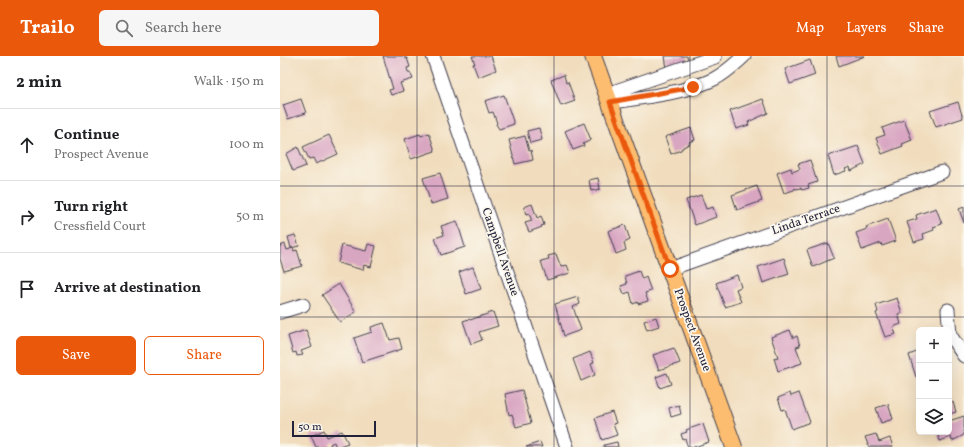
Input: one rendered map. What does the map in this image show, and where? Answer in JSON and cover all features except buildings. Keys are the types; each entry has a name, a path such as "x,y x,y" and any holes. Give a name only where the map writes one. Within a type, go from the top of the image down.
{"main road":[{"name":"Prospect Avenue","path":"593,56 734,447"}],"street":[{"name":"Campbell Avenue","path":"433,56 567,447"},
{"path":"608,98 693,87 715,78 729,69 744,56"},
{"path":"608,98 715,57"},
{"name":"Linda Terrace","path":"670,269 942,172"},
{"path":"280,312 303,305"},
{"path":"948,310 950,335 964,356"}],"route":[{"path":"670,269 610,102 693,87"}]}
